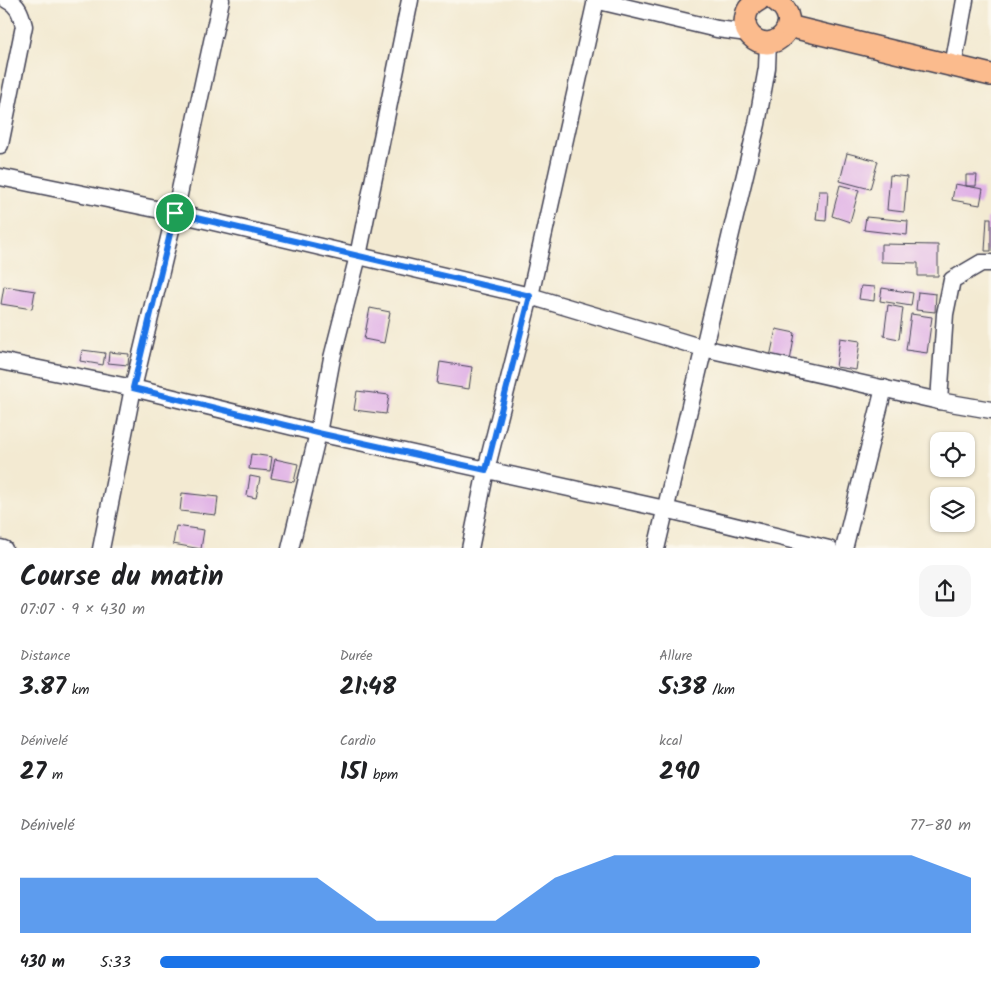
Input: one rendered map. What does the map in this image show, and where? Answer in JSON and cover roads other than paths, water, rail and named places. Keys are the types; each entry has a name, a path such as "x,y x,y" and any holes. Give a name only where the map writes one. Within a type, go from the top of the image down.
{"main road":[{"path":"759,0 752,4 746,14 745,26 748,33 754,38 768,42 780,38 788,26 789,16 784,6 774,0"},
{"path":"788,26 991,75"}],"street":[{"path":"0,145 24,26 20,11 14,2 7,0"},
{"path":"101,548 133,388 175,213 221,0"},
{"path":"290,548 318,433 332,358 358,256 410,0"},
{"path":"470,548 486,470 530,296 596,0 717,29 748,33"},
{"path":"953,66 965,0"},
{"path":"656,548 757,124 767,68 768,42"},
{"path":"0,177 175,213 530,296 703,348 938,401 991,410"},
{"path":"938,401 944,314 952,280 981,263 991,263"},
{"path":"0,361 133,388 318,433 665,509 829,548"},
{"path":"844,548 884,388"}]}
